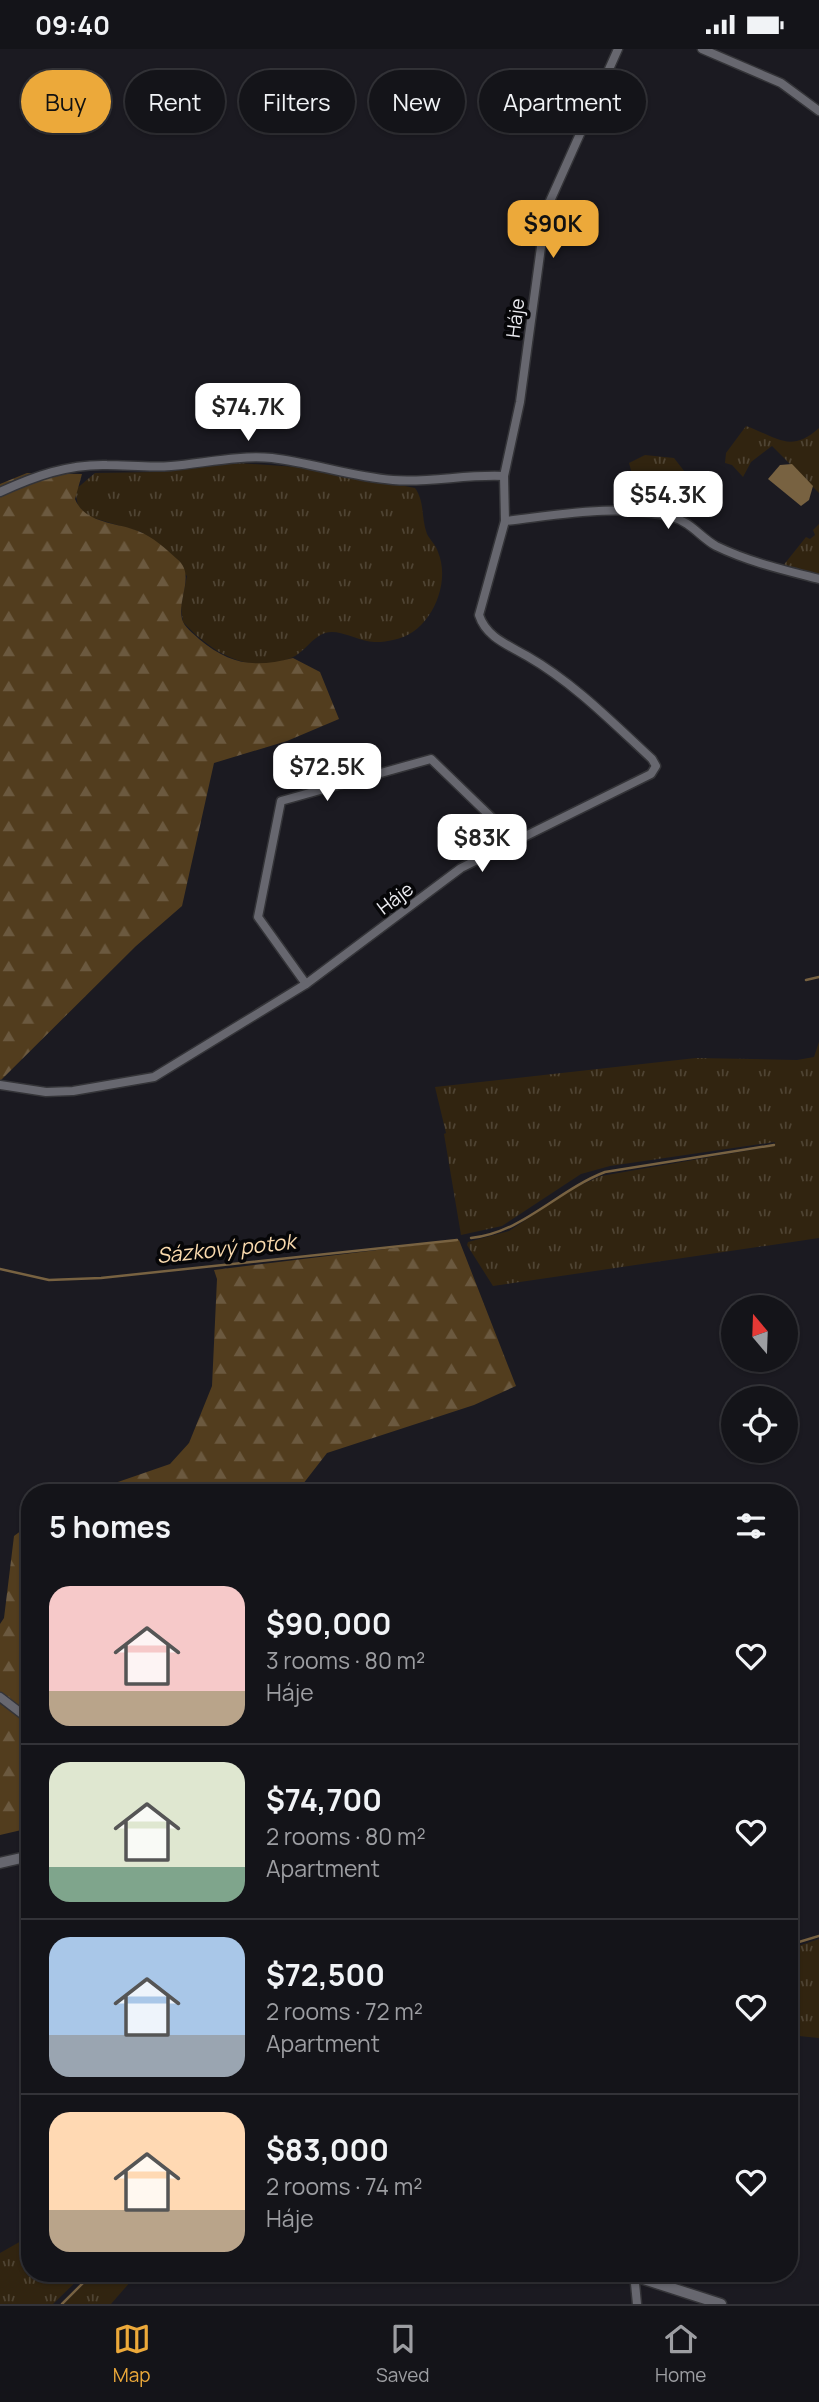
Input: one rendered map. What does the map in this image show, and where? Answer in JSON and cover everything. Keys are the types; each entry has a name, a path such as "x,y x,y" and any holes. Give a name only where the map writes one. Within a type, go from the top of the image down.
{"street":[{"name":"Háje","path":"0,1085 46,1092 73,1091 154,1077 306,984 461,868 650,774 656,766 652,759 549,669 495,638 482,623 480,604 505,521 504,476 520,402 546,210 618,49"},
{"path":"702,49 781,83 819,111"},
{"path":"0,492 34,476 65,468 105,464 168,467 240,458 307,463 388,480 413,482 469,474 504,476"},
{"path":"505,521 609,510 669,516 686,521 714,545 757,562 819,579"},
{"path":"306,984 258,917 281,800 432,759 516,841"},
{"path":"0,1697 21,1713"},
{"path":"0,1863 21,1858"},
{"path":"633,2282 637,2304"},
{"path":"655,2282 721,2304"}],"green space":[{"path":"746,426 791,442 809,436 819,428 819,493 772,446 751,462 743,477 732,465 725,463 726,453"},
{"path":"645,455 674,458 688,476 690,484 678,497 674,513 650,511 635,485 629,463"},
{"path":"238,463 312,468 415,488 427,534 437,549 442,565 439,593 427,619 406,636 390,641 370,642 330,632 316,638 296,656 275,663 260,664 232,658 206,643 183,622 181,606 187,576 141,532 87,516 78,506 75,490 95,473 156,472"},
{"path":"27,473 82,474 75,499 86,513 144,534 164,547 182,565 186,579 182,619 199,639 221,654 243,662 267,663 293,658 320,672 339,719 287,741 214,763 182,906 136,946 0,1081 0,484"},
{"path":"819,524 819,576 782,567 806,537 810,539 815,535 813,530"},
{"path":"819,1042 819,1238 493,1286 467,1245 468,1242 509,1231 572,1189 601,1176 774,1146 775,1142 610,1166 581,1174 502,1226 461,1235 444,1134 446,1133 435,1087 696,1058 797,1060 814,1057"},
{"path":"459,1240 516,1386 474,1405 327,1453 303,1484 112,1484 170,1464 189,1443 212,1386 217,1279 214,1270"},
{"path":"21,1531 21,1830 0,1835 0,1624 4,1618 14,1536"},
{"path":"819,1939 819,2038 798,2036 798,1946"},
{"path":"21,2241 21,2282 76,2282 53,2304 0,2304 0,2253"},
{"path":"86,2282 130,2282 111,2304 64,2304"}],"shaded area":[{"path":"792,464 813,486 809,500 801,506 768,479 780,465"}],"waterway":[{"name":"Sázkový potok","path":"806,980 819,977"},
{"name":"Sázkový potok","path":"471,1238 507,1228 571,1189 605,1172 774,1145"},
{"name":"Sázkový potok","path":"0,1269 49,1280 101,1278 457,1240"},
{"path":"798,1942 819,1936"},
{"path":"62,2304 84,2282"}]}
